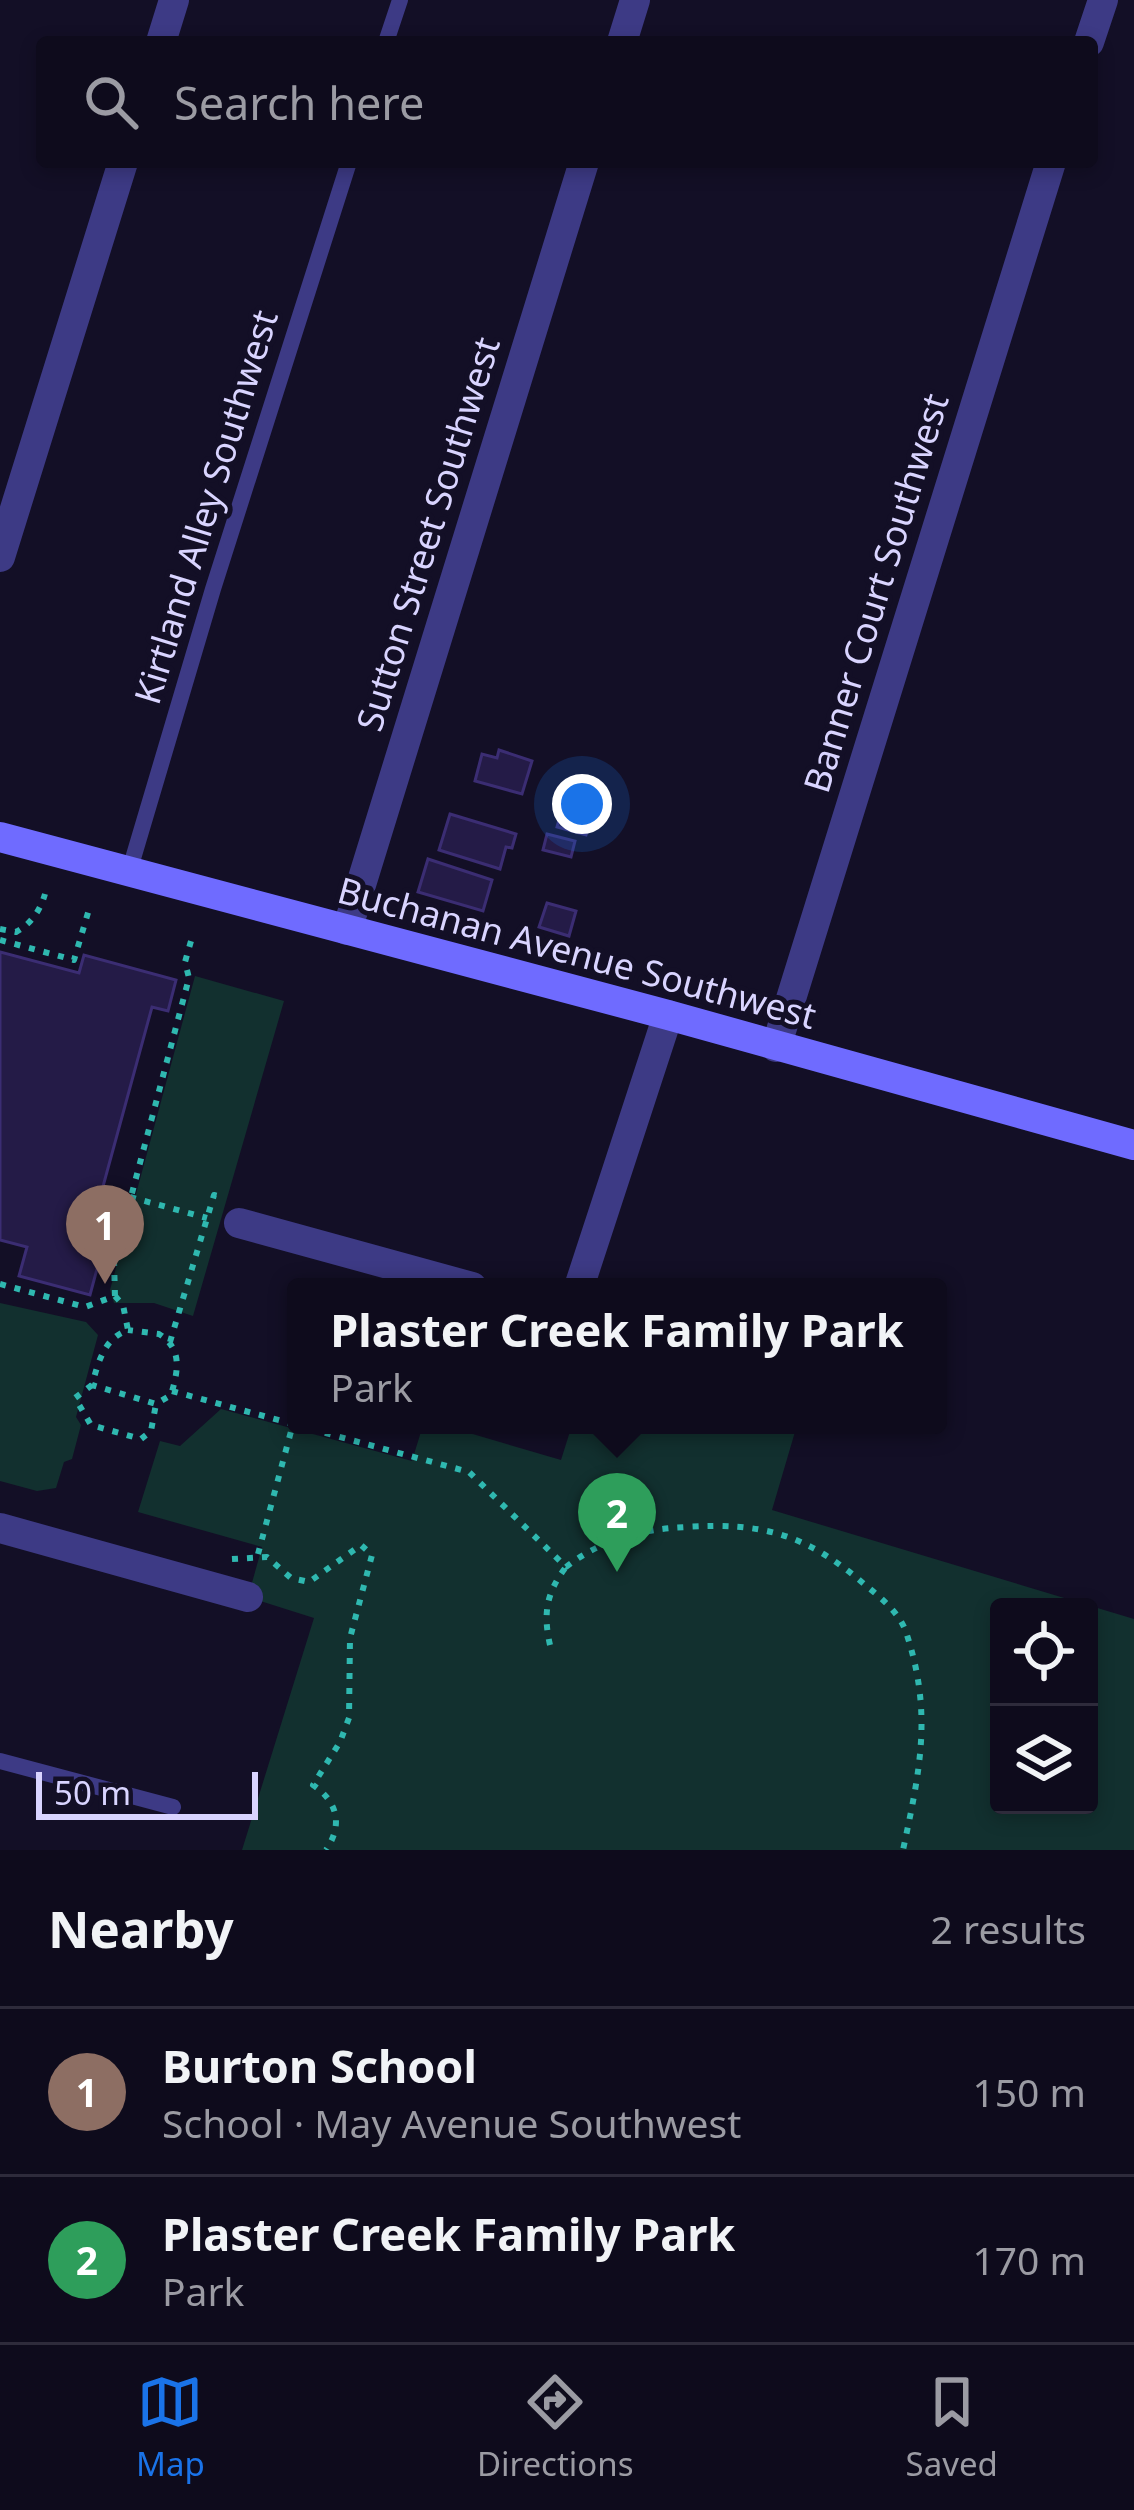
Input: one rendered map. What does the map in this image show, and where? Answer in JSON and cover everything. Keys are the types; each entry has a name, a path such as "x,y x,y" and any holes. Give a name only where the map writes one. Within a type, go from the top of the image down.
{"street":[{"path":"163,36 174,0"},
{"path":"624,36 635,0"},
{"path":"1091,36 1103,0"},
{"path":"0,557 121,168"},
{"name":"Sutton Street Southwest","path":"347,930 582,168"},
{"name":"Banner Court Southwest","path":"776,1048 1049,168"},
{"name":"Buchanan Avenue Southwest","path":"0,837 1134,1145"},
{"path":"582,1278 668,1015"},
{"path":"228,1233 431,1278"},
{"path":"0,1528 248,1597"}],"lane":[{"path":"388,36 400,0"},
{"name":"Kirtland Alley Southwest","path":"129,872 347,168"},
{"path":"0,1762 173,1807"}],"path":[{"path":"0,928 16,932 25,927 44,894"},
{"path":"0,940 74,960 90,906"},
{"path":"128,1330 123,1305 115,1296 114,1262 189,978 185,962 193,934"},
{"path":"130,1197 207,1218"},
{"path":"201,1238 228,1233"},
{"path":"170,1342 151,1331 118,1334 105,1348 92,1385 75,1398 91,1425 141,1438 152,1431 156,1404 172,1391 178,1364 170,1342 193,1264"},
{"path":"0,1284 86,1306 115,1296"},
{"path":"92,1385 156,1404"},
{"path":"172,1391 287,1423"},
{"path":"258,1556 292,1434"},
{"path":"328,1434 469,1472 566,1567"},
{"path":"550,1645 547,1603 566,1567 606,1544 649,1529 735,1524 783,1535 824,1554 886,1604 905,1628 924,1736 903,1850"},
{"path":"228,1558 273,1559 291,1578 310,1582 361,1545 372,1555 350,1638 349,1718 328,1765 313,1785 329,1799 337,1819 326,1850"}],"green space":[{"path":"195,976 284,1001 193,1316 154,1303 114,1303 110,1290"},
{"path":"0,1303 86,1322 98,1335 76,1417 81,1425 72,1459 64,1462 56,1488 37,1491 0,1481"},
{"path":"221,1409 287,1427 287,1434 313,1434 412,1461 420,1434 473,1434 561,1460 569,1434 794,1434 772,1510 1064,1598 990,1598 990,1814 1098,1814 1098,1608 1134,1619 1134,1850 242,1850 314,1618 248,1597 262,1547 138,1512 160,1441 180,1446"}],"building":[{"path":"499,750 532,761 522,794 475,781 482,754 497,758"},
{"path":"565,798 594,806 586,835 557,827"},
{"path":"450,814 516,834 512,848 506,847 500,869 439,850"},
{"path":"547,834 575,841 571,857 543,850"},
{"path":"428,859 492,880 483,911 418,892"},
{"path":"547,903 576,911 569,936 539,927"},
{"path":"0,952 79,973 84,955 176,980 168,1011 152,1007 99,1201 114,1206 90,1295 19,1276 27,1247 0,1240"}],"place":[{"name":"Burton School","path":"105,1284"},
{"name":"Plaster Creek Family Park","path":"617,1572"}]}
